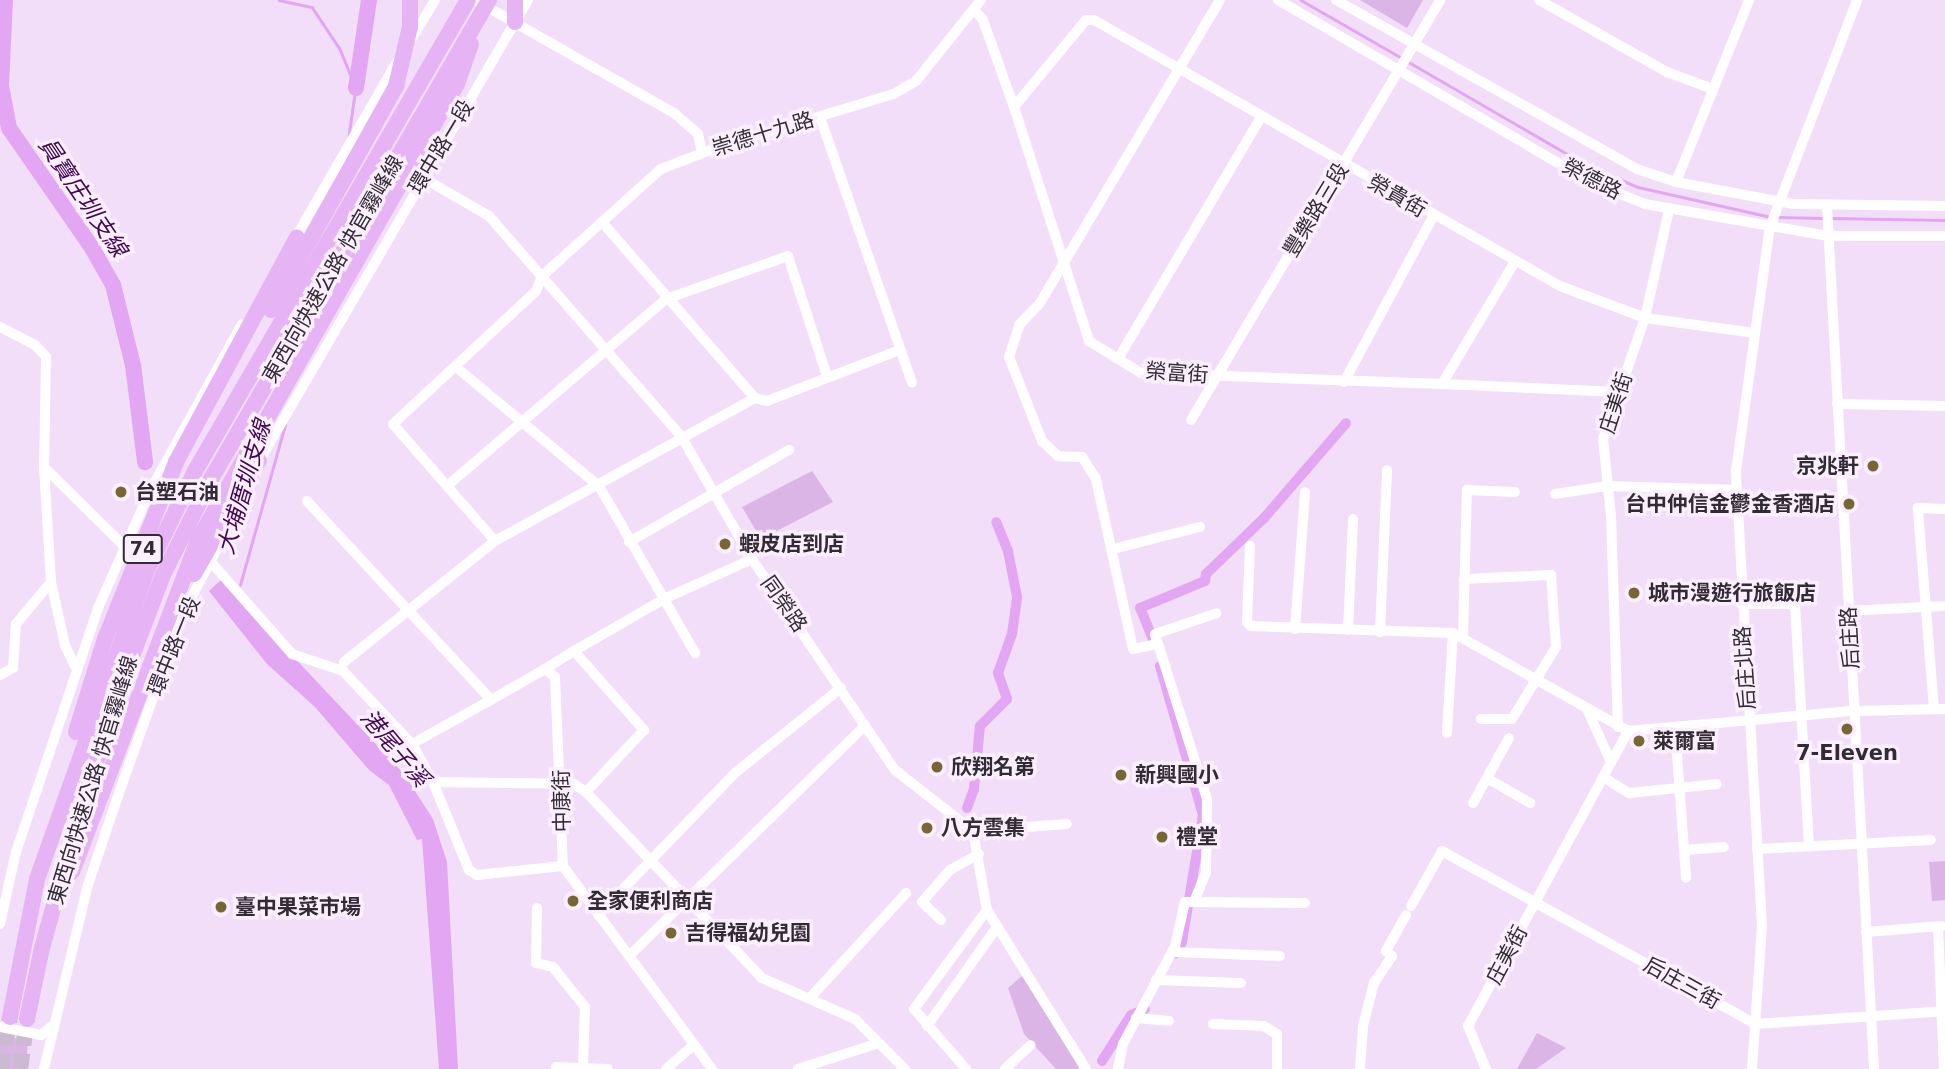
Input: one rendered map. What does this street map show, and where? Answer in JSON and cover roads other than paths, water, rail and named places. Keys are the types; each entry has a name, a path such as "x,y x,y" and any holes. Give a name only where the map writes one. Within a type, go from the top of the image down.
{"highway":[{"path":"152,527 247,352 392,96 403,64 410,0"},
{"name":"東西向快速公路 快官霧峰線","path":"5,1022 37,879 152,558 195,471 468,0"},
{"path":"42,948 198,540 273,403 457,84 470,49 477,0"},
{"name":"東西向快速公路 快官霧峰線","path":"27,1019 42,948 117,695 163,575 211,479 489,0"},
{"path":"515,0 515,22"},
{"name":"74","path":"37,879 58,789 105,639 181,453 297,237"},
{"name":"74","path":"155,647 259,460"}],"street":[{"path":"0,924 16,852 75,666 124,546 200,396 297,237 339,159 435,0"},
{"path":"477,0 682,119 698,134 702,153"},
{"name":"環中路一段","path":"44,1069 88,885 182,616 211,562 259,460 528,0"},
{"path":"1158,644 1133,649 1096,479 1082,457 1058,456 1042,441 1030,420 1009,357 1020,324 1040,303 1220,0"},
{"name":"榮德路","path":"1278,0 1593,183 1669,210 1828,236 1945,236"},
{"name":"榮德路","path":"1336,0 1609,156 1676,182 1826,206 1945,206"},
{"name":"豐樂路三段","path":"1191,420 1440,0"},
{"path":"1539,0 1667,72 1713,89"},
{"path":"1676,182 1749,0"},
{"path":"1770,227 1857,0"},
{"name":"榮富街","path":"978,5 1065,261 1089,341 1141,373 1619,392"},
{"name":"崇德十九路","path":"447,486 393,424 536,291 542,276 661,169 702,153 894,94 916,81 978,5"},
{"name":"榮貴街","path":"1014,107 1086,20 1560,286 1646,318 1755,333"},
{"path":"820,117 912,383"},
{"path":"1118,359 1261,117"},
{"name":"同榮路","path":"423,178 489,216 681,436 716,492 752,559 895,770 973,831"},
{"name":"后庄路","path":"1826,206 1874,1069"},
{"name":"庄美街","path":"1484,1068 1468,1026 1611,762 1623,729 1608,486 1602,439 1646,318 1669,210"},
{"path":"1344,382 1433,217"},
{"path":"602,222 666,299 755,398 766,401 900,350"},
{"name":"后庄北路","path":"1752,1069 1762,926 1736,490 1770,227"},
{"path":"495,541 447,486 666,299 788,256 827,376"},
{"path":"1442,384 1514,262"},
{"path":"0,327 35,345 46,357 44,467 51,582 65,645 75,666"},
{"path":"456,367 599,486 695,653"},
{"path":"344,662 411,612 495,541 599,486 681,436 755,398"},
{"path":"1837,404 1945,407"},
{"path":"629,542 789,450"},
{"path":"44,467 124,546"},
{"path":"1380,632 1387,470"},
{"path":"1555,494 1608,486 1736,490"},
{"path":"1447,733 1464,579 1467,490 1515,492"},
{"path":"1295,629 1305,492"},
{"path":"307,501 491,699"},
{"path":"1250,546 1247,625 1458,635 1623,729 1675,727 1854,711 1939,709 1925,607 1918,508 1945,509"},
{"path":"1348,630 1353,519"},
{"path":"1113,549 1200,527"},
{"path":"412,744 664,599 752,559"},
{"path":"211,562 292,654 343,671 412,744 433,782 469,870 477,875 563,866 712,1069"},
{"path":"1464,579 1551,575 1556,648 1512,719 1481,719"},
{"path":"0,675 13,668 16,624 51,582"},
{"path":"1741,604 1795,604 1809,846"},
{"path":"1848,611 1945,606"},
{"path":"1118,1069 1123,1044 1172,952 1190,902 1206,873 1207,799 1155,634 1217,613"},
{"path":"574,652 644,730 586,792"},
{"name":"中康街","path":"545,669 558,687 563,866"},
{"path":"598,915 735,773 841,688"},
{"path":"1587,709 1611,762"},
{"path":"629,956 865,726"},
{"path":"1675,727 1686,878"},
{"path":"1473,803 1509,738"},
{"path":"1603,777 1629,793 1717,784"},
{"path":"1486,778 1530,803"},
{"path":"433,782 562,784 586,792 653,860 685,899 761,978 855,1019 905,1069"},
{"path":"1067,824 973,831 987,910 1086,1069"},
{"path":"1757,849 1931,840"},
{"path":"1684,850 1724,847"},
{"name":"后庄三街","path":"1360,1069 1363,1026 1374,983 1392,956 1386,951 1442,851 1756,1024"},
{"path":"941,920 922,902 950,870 979,853"},
{"path":"809,999 906,893"},
{"path":"1190,902 1306,904"},
{"path":"537,908 536,963 553,967 585,1007 583,1067"},
{"path":"966,1069 914,1009 987,910"},
{"path":"1866,932 1941,926 1944,1069"},
{"path":"927,1026 997,928"},
{"path":"1172,952 1280,956"},
{"path":"1156,980 1241,983"},
{"path":"1756,1024 1943,1011"},
{"path":"1136,1018 1170,1021"},
{"path":"5,1022 41,1035 55,1021"},
{"path":"1213,1024 1264,1026 1277,1034 1277,1069"},
{"path":"798,1069 879,1043"},
{"path":"666,1069 694,1045"},
{"path":"1005,1069 1031,1045"},
{"path":"556,1067 608,1069"}],"waterway":[{"name":"員寶庄圳支線","path":"5,0 1,86 9,128 92,248 113,285 133,365 145,462"},
{"path":"279,0 312,7 340,49 356,88 349,136"},
{"name":"大埔厝圳支線","path":"356,88 369,0"},
{"path":"1301,0 1402,58"},
{"path":"1407,61 1585,164 1638,187 1771,217"},
{"path":"1778,217 1823,218"},
{"path":"1830,218 1945,220"},
{"path":"1154,642 1140,608 1205,581 1206,574 1265,517 1346,423"},
{"name":"大埔厝圳支線","path":"240,585 285,425"},
{"path":"967,808 974,789 980,726 1007,699 998,673 1012,634 1017,597 1008,551 996,522"},
{"path":"1160,666 1203,815 1182,942 1176,953"},
{"path":"1102,1061 1131,1015 1145,1009"}],"tunnel":[{"path":"1,1069 10,1017"},
{"path":"20,1069 27,1019"}],"place":[{"name":"京兆軒","path":"1873,466"},
{"name":"台塑石油","path":"121,492"},
{"name":"台中仲信金鬱金香酒店","path":"1849,504"},
{"name":"蝦皮店到店","path":"725,544"},
{"name":"城市漫遊行旅飯店","path":"1634,593"},
{"name":"7-Eleven","path":"1847,729"},
{"name":"萊爾富","path":"1639,741"},
{"name":"欣翔名第","path":"937,767"},
{"name":"新興國小","path":"1121,775"},
{"name":"八方雲集","path":"927,828"},
{"name":"禮堂","path":"1162,837"},
{"name":"全家便利商店","path":"573,901"},
{"name":"臺中果菜市場","path":"221,907"},
{"name":"吉得福幼兒園","path":"671,933"}],"water label":[{"name":"港尾子溪","path":"395,748"}]}
